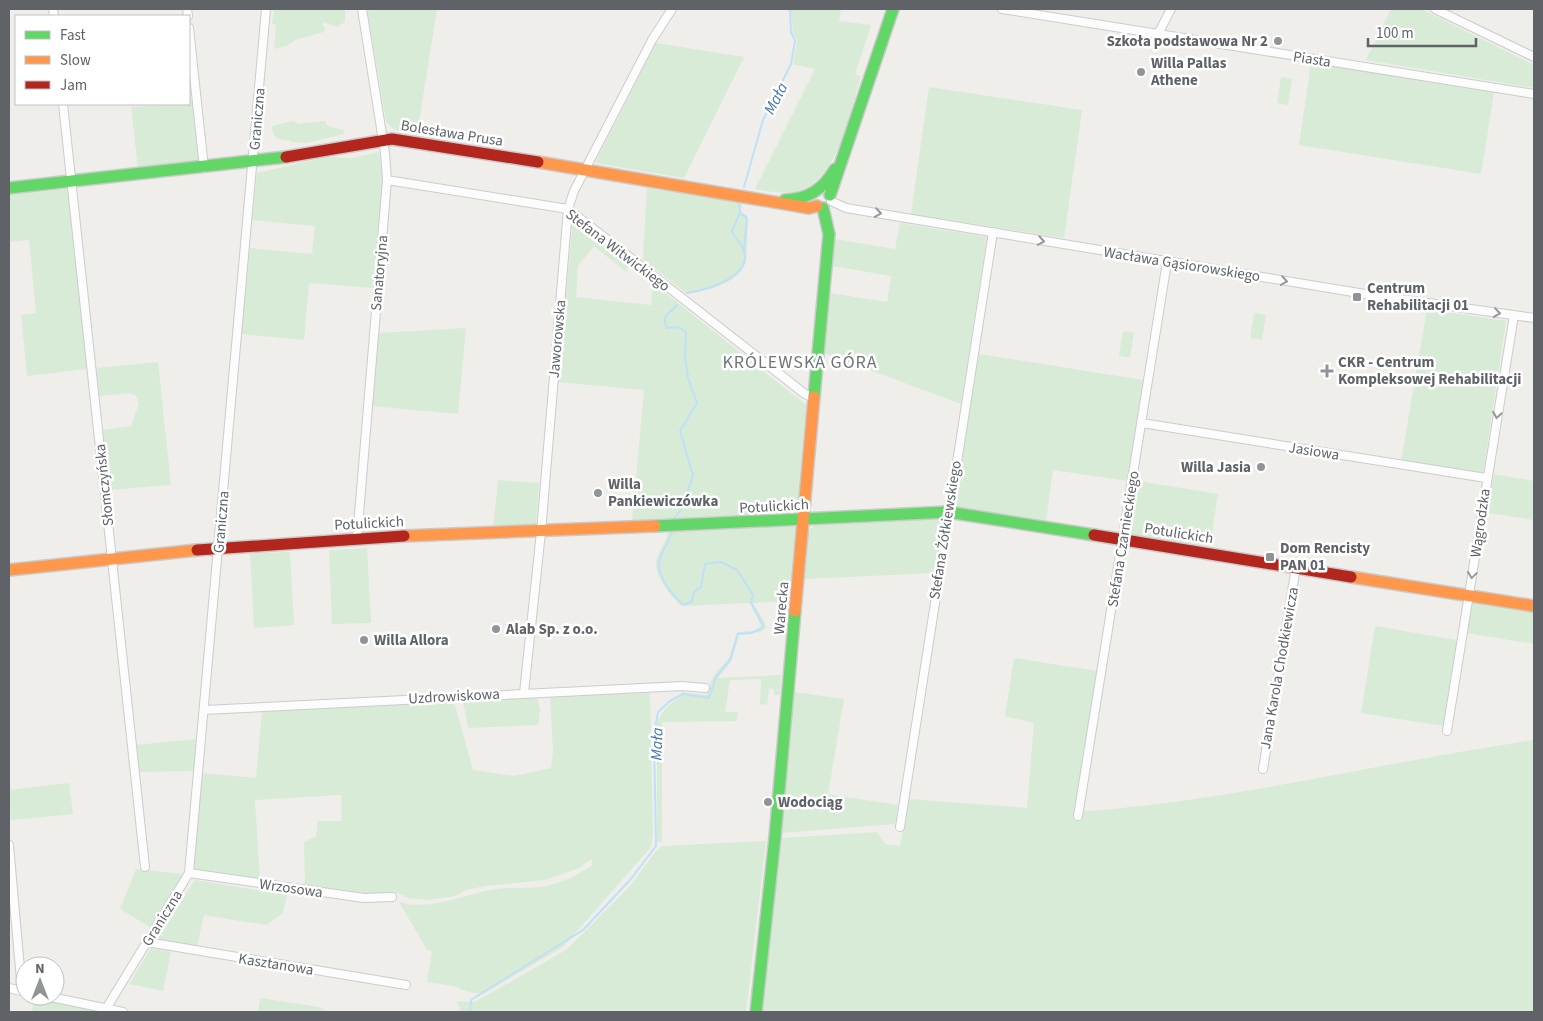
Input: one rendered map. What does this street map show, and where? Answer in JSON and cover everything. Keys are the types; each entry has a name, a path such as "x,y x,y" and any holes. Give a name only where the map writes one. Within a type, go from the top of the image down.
{"street":[{"name":"Graniczna","path":"105,1011 189,874 266,9"},
{"name":"Sanatoryjna","path":"357,538 387,180 383,139 362,9"},
{"name":"Jaworowska","path":"524,693 541,532 568,209 574,191 645,53 672,9"},
{"path":"823,199 844,154 893,9"},
{"name":"Piasta","path":"1002,9 1534,94"},
{"path":"1158,34 1171,9"},
{"path":"1435,9 1534,57"},
{"path":"190,37 204,168"},
{"name":"Słomczyńska","path":"63,105 145,867"},
{"name":"Bolesława Prusa","path":"9,188 253,162 383,139 770,200 823,199"},
{"name":"Stefana Witwickiego","path":"387,180 568,209 805,394 814,398"},
{"name":"Wacława Gąsiorowskiego","path":"823,199 846,208 1167,262 1365,294 1534,318"},
{"name":"Warecka","path":"756,1012 775,838 829,234 823,199"},
{"name":"Stefana Żółkiewskiego","path":"900,828 993,232"},
{"name":"Stefana Czarnieckiego","path":"1078,816 1167,262"},
{"name":"Wągrodzka","path":"1447,731 1486,478 1514,315"},
{"name":"Jasiowa","path":"1142,423 1486,478"},
{"name":"Potulickich","path":"9,570 219,548 357,538 541,532 948,512 1534,606"},
{"name":"Jana Karola Chodkiewicza","path":"1262,768 1296,567"},
{"name":"Uzdrowiskowa","path":"204,710 682,686 705,688"},
{"path":"9,845 20,956"},
{"name":"Wrzosowa","path":"189,874 364,898 392,897"},
{"name":"Kasztanowa","path":"147,942 406,985"},
{"path":"65,1001 105,1011 122,1012"}],"green space":[{"path":"274,9 345,9 345,22 337,27 323,22 324,32 295,40 287,46 274,49 276,25 272,24"},
{"path":"367,9 437,9 417,135 395,130 386,122"},
{"path":"791,9 841,9 839,21 871,25 855,74 861,76 852,108 832,161 809,186 789,193 755,189 815,69 793,64 797,41 793,33"},
{"path":"1391,9 1421,9 1534,65 1534,88 1366,60"},
{"path":"656,43 744,57 684,178 595,163"},
{"path":"1311,63 1494,93 1481,174 1299,145"},
{"path":"1281,77 1292,79 1288,105 1277,103"},
{"path":"929,87 1082,110 1064,238 911,214"},
{"path":"190,101 193,101 200,163 138,169 131,107 190,105"},
{"path":"292,121 299,124 325,121 328,126 343,130 344,134 307,143 291,142 275,136 272,126"},
{"path":"379,152 384,174 372,288 309,283 304,340 241,334 250,248 312,254 315,226 252,220 257,173 327,157 351,158"},
{"path":"647,188 743,203 740,210 747,216 748,221 746,260 741,271 735,277 720,285 687,294 643,259"},
{"path":"68,189 87,369 27,376 21,315 36,313 29,240 9,242 9,195"},
{"path":"573,220 629,265 626,272 594,246 578,266 576,297 651,305 653,283 806,405 797,512 632,521 644,390 558,382"},
{"path":"900,223 987,237 961,404 824,353 830,293 887,302 891,276 832,266 835,239 895,249"},
{"path":"1427,309 1506,321 1483,474 1401,461"},
{"path":"1254,313 1266,315 1262,340 1250,338"},
{"path":"466,328 458,414 371,406 378,333"},
{"path":"1123,331 1134,333 1130,358 1119,356"},
{"path":"979,354 1143,380 1128,481 1053,470 1046,520 954,507"},
{"path":"158,362 171,485 108,490 103,430 131,426 139,403 136,396 130,393 99,396 97,368"},
{"path":"1494,474 1534,481 1534,520 1487,513"},
{"path":"498,480 539,483 536,526 493,528"},
{"path":"1139,481 1218,494 1210,546 1130,534"},
{"path":"938,519 942,524 934,573 804,579 808,531 814,525"},
{"path":"796,526 788,601 753,603 765,622 766,628 761,632 739,634 732,660 718,678 781,675 780,695 774,695 774,689 769,688 767,705 760,704 761,679 730,680 725,712 738,712 737,721 662,722 662,842 657,841 657,723 659,718 666,708 681,697 681,692 706,695 713,676 729,658 737,632 754,631 761,626 750,603 681,606 664,586 656,568 657,558 668,532"},
{"path":"367,548 371,623 332,624 329,550"},
{"path":"290,552 294,625 254,628 250,553"},
{"path":"1472,601 1534,611 1534,644 1468,633"},
{"path":"1375,626 1457,640 1443,726 1361,713"},
{"path":"1014,658 1097,671 1074,812 1190,800 1248,791 1534,740 1534,1012 759,1012 781,838 877,832 885,844 900,846 908,799 1027,808 1034,723 1005,716"},
{"path":"794,692 844,699 828,794 898,805 895,824 781,833"},
{"path":"650,693 653,834 651,847 563,947 483,994 468,992 454,986 427,982 432,951 427,950 399,902 424,905 497,889 547,886 577,875 593,865 591,859 579,868 546,880 485,886 466,890 455,896 428,900 408,898 397,893 365,893 305,887 304,842 316,836 318,821 342,821 341,795 255,800 260,880 194,869 202,773 256,778 262,711 454,701 473,770 514,776 551,768 553,752 550,696"},
{"path":"537,696 540,710 538,725 468,728 463,701"},
{"path":"197,739 194,771 139,772 135,745"},
{"path":"69,783 73,814 11,820 9,790"},
{"path":"766,841 746,1012 461,1012 457,1001 475,1002 566,950 630,886 655,852 662,846"},
{"path":"136,869 183,874 183,878 150,927 120,909"},
{"path":"195,880 287,895 283,913 266,925 204,915 197,946 161,941 158,936"},
{"path":"151,948 171,952 163,991 129,984"},
{"path":"260,998 324,1008 323,1012 258,1012"},
{"path":"65,1003 92,1009 95,1012 32,1012 33,1006 65,1006"}],"waterway":[{"name":"Mała","path":"744,187 763,120 791,64 795,41 791,32 790,9"},
{"name":"Mała","path":"687,293 715,286 741,269 745,260 744,251 732,231 740,213 739,203"},
{"name":"Mała","path":"740,213 747,218 744,249"},
{"name":"Mała","path":"674,519 683,507 693,475 680,431 697,403 688,378 685,357 686,332 679,327 667,328 665,324 667,315 677,305"},
{"name":"Mała","path":"470,1012 471,1000 583,930 630,880 656,846 654,734 658,712 670,701 683,694 709,698 716,677 730,660 738,634 751,633 762,628 763,625 751,603 753,595 737,570 721,562 705,564 701,587 694,592 692,601 684,605 675,597 663,580 659,568 661,555 672,533"}],"traffic: fast":[{"path":"830,195 893,9"},
{"path":"9,188 286,157"},
{"path":"785,200 801,198 814,192 826,182 835,169"},
{"path":"814,397 829,234 823,208"},
{"path":"655,526 948,512 1094,535"},
{"path":"756,1012 775,837 795,611"}],"traffic: slow":[{"path":"538,162 809,208 817,206"},
{"path":"795,611 814,397"},
{"path":"404,536 655,526"},
{"path":"9,570 197,550"},
{"path":"1351,577 1534,606"}],"traffic: jam":[{"path":"286,157 392,139 538,162"},
{"path":"1094,535 1351,577"},
{"path":"197,550 404,536"}],"place":[{"name":"Szkoła podstawowa Nr 2","path":"1278,41"},
{"name":"Willa Pallas Athene","path":"1141,72"},
{"name":"Centrum Rehabilitacji 01","path":"1357,297"},
{"name":"CKR - Centrum Kompleksowej Rehabilitacji","path":"1327,371"},
{"name":"Willa Jasia","path":"1261,467"},
{"name":"Willa Pankiewiczówka","path":"598,493"},
{"name":"Dom Rencisty PAN 01","path":"1270,557"},
{"name":"Alab Sp. z o.o.","path":"496,629"},
{"name":"Willa Allora","path":"364,640"},
{"name":"Wodociąg","path":"768,802"}],"district":[{"name":"KRÓLEWSKA GÓRA","path":"800,362"}]}
